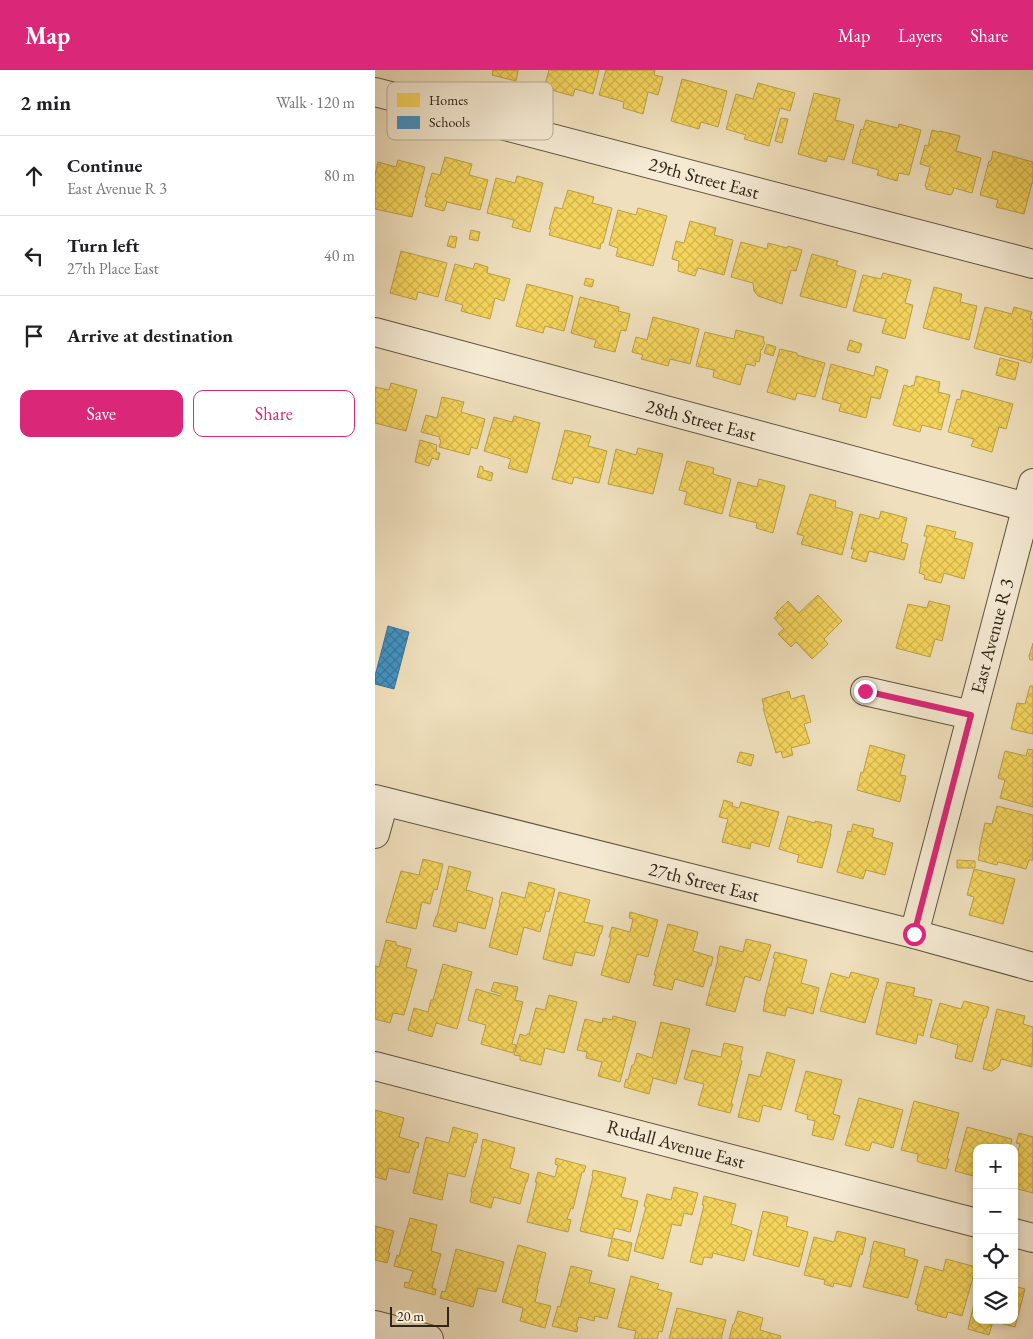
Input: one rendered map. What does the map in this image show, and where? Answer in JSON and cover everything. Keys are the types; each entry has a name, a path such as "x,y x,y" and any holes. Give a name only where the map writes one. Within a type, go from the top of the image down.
{"street":[{"name":"29th Street East","path":"553,139 1033,264"},
{"name":"28th Street East","path":"375,332 1030,495"},
{"name":"East Avenue R 3","path":"914,934 1030,495"},
{"path":"865,691 971,715"},
{"path":"375,834 379,800"},
{"name":"27th Street East","path":"379,800 914,934 1033,967"},
{"name":"Rudall Avenue East","path":"375,1066 973,1222"},
{"path":"1018,1234 1033,1238"},
{"path":"375,1325 429,1339"}],"building: Homes":[{"path":"493,70 518,70 516,81 492,75"},
{"path":"549,70 599,70 593,94 575,89 573,96 553,90 553,82 546,82"},
{"path":"606,70 655,70 654,75 663,77 658,95 648,92 643,114 623,108 624,102 599,95"},
{"path":"682,79 727,91 718,127 701,122 699,129 671,121"},
{"path":"758,83 795,93 790,111 780,108 769,146 744,139 746,135 726,129 736,94 753,99"},
{"path":"814,93 840,99 835,120 854,125 844,160 828,156 826,162 798,154"},
{"path":"781,118 788,119 782,143 775,141"},
{"path":"866,120 898,128 899,124 921,130 909,175 899,173 897,181 877,175 879,170 852,163 861,129 863,130"},
{"path":"932,130 960,136 956,151 981,158 972,193 954,188 950,195 926,189 925,186 930,167 920,164 925,145 928,146"},
{"path":"993,151 1033,162 1033,183 1024,214 996,207 998,200 980,195"},
{"path":"445,157 472,164 469,175 488,180 480,210 447,202 444,211 425,206 427,197 425,197 432,173 440,175"},
{"path":"398,160 425,167 412,217 375,209 375,175 378,162 396,167"},
{"path":"517,176 543,183 530,232 512,227 514,220 487,213 496,178 515,183"},
{"path":"568,190 594,197 592,203 612,208 600,249 549,235 555,207 562,209"},
{"path":"638,208 667,216 653,266 616,256 618,248 609,245 618,210 636,215"},
{"path":"690,221 716,228 714,235 733,240 724,275 698,268 695,276 678,271 679,261 672,259 676,241 684,243"},
{"path":"471,230 480,232 478,241 469,239"},
{"path":"450,236 457,237 455,248 447,246"},
{"path":"741,242 767,249 768,243 802,250 796,271 791,270 782,304 758,296 754,291 753,283 731,277"},
{"path":"401,251 447,263 438,297 418,292 416,300 390,293"},
{"path":"812,254 838,261 836,265 856,271 846,308 800,296"},
{"path":"475,263 488,267 487,273 510,279 504,301 495,298 490,319 461,311 463,305 445,300 455,264 473,269"},
{"path":"883,273 911,280 905,303 913,305 905,339 882,333 886,319 853,311 863,275 881,279"},
{"path":"586,278 594,280 592,287 584,285"},
{"path":"527,284 573,296 564,331 545,326 543,333 516,326"},
{"path":"934,287 962,294 960,302 977,306 969,340 923,328"},
{"path":"580,297 619,307 618,311 630,314 626,331 621,330 615,352 594,347 596,340 571,333"},
{"path":"985,307 1012,314 1014,307 1032,312 1030,319 1033,320 1033,355 1031,363 974,348"},
{"path":"653,317 699,329 690,364 670,359 668,366 641,359 643,355 632,352 636,337 647,340"},
{"path":"736,330 764,337 763,341 765,342 761,349 759,362 756,361 755,366 746,364 740,385 713,377 714,370 696,366 705,332 734,339"},
{"path":"850,340 862,344 859,353 847,350"},
{"path":"767,344 776,347 773,356 764,353"},
{"path":"780,349 825,363 815,397 797,393 795,400 767,392"},
{"path":"1000,358 1019,363 1015,380 996,375"},
{"path":"831,364 874,376 876,366 888,370 880,399 871,397 866,418 839,411 841,404 822,399"},
{"path":"916,376 940,382 938,392 950,395 941,430 922,425 920,432 893,425 904,385 914,386"},
{"path":"391,383 417,390 406,431 375,423 375,387 389,390"},
{"path":"962,390 1013,404 1006,429 999,427 992,452 971,446 974,439 948,432 957,399 960,400"},
{"path":"442,397 464,402 461,412 485,419 477,449 471,447 469,455 439,447 440,437 421,432 426,415 437,418"},
{"path":"514,416 540,423 527,473 508,468 511,459 484,451 494,417 512,422"},
{"path":"565,430 591,436 588,446 607,451 599,483 574,477 572,484 552,479"},
{"path":"420,440 437,445 436,452 440,453 438,460 432,458 429,466 415,462"},
{"path":"638,448 663,454 653,494 608,484 616,449 636,455"},
{"path":"687,461 714,468 713,474 731,479 722,514 684,504 687,492 679,490"},
{"path":"480,466 483,467 483,470 493,473 491,481 477,477"},
{"path":"759,479 785,486 773,533 756,528 757,523 729,516 738,482 757,487"},
{"path":"810,494 836,501 835,507 853,512 842,555 801,544 804,536 797,534"},
{"path":"881,511 907,518 901,542 908,544 904,560 869,551 866,562 851,558 854,549 851,549 860,514 879,519"},
{"path":"927,525 956,532 954,538 973,543 964,579 944,573 941,583 924,579 925,575 919,573 927,536 924,536"},
{"path":"818,595 842,621 824,639 828,644 812,659 796,642 791,647 778,634 784,629 774,618 778,615 776,613 788,601 799,613"},
{"path":"929,601 950,606 942,641 935,639 930,657 896,648 908,604 927,608"},
{"path":"1033,643 1033,660 1030,660 1029,656"},
{"path":"1030,686 1033,686 1033,734 1011,729 1017,703 1025,704"},
{"path":"789,691 791,699 804,695 811,722 804,724 810,743 791,748 793,755 783,758 781,751 776,753 762,699"},
{"path":"870,745 905,755 900,775 906,776 900,802 857,790"},
{"path":"1028,749 1033,750 1033,807 1000,798 1005,780 998,778 1005,751 1026,756"},
{"path":"740,752 754,755 751,766 737,762"},
{"path":"724,800 733,803 732,806 739,808 741,802 779,812 769,847 751,842 750,849 722,842 728,819 719,817"},
{"path":"997,806 1033,815 1033,860 1029,860 1026,869 998,862 997,865 978,860 985,823 992,824"},
{"path":"788,816 832,825 822,868 797,862 799,855 779,849"},
{"path":"853,824 874,829 872,837 893,843 885,875 866,870 863,879 837,872 848,831 851,832"},
{"path":"423,859 443,864 437,890 434,889 430,904 422,902 416,929 386,922 401,871 419,875"},
{"path":"957,860 975,861 975,868 957,868"},
{"path":"449,866 471,872 466,890 493,898 485,929 458,922 456,932 433,926"},
{"path":"974,869 1015,879 1003,924 969,915 974,897 967,895"},
{"path":"529,882 555,889 549,912 546,911 540,932 524,927 517,955 489,947 502,892 525,898"},
{"path":"559,892 590,900 584,922 603,926 594,956 575,952 572,966 543,959"},
{"path":"630,912 658,920 648,957 637,954 629,983 601,975 612,927 630,932 633,919 629,918"},
{"path":"668,924 698,932 693,951 713,957 703,987 675,979 672,990 653,985"},
{"path":"746,939 771,945 760,981 745,976 735,1012 706,1005 720,946 743,952"},
{"path":"386,940 396,942 396,945 411,949 406,967 417,970 404,1015 393,1013 390,1023 375,1019 375,966 379,967"},
{"path":"775,952 807,960 801,983 819,988 813,1014 787,1007 785,1016 763,1011"},
{"path":"443,964 472,972 457,1029 436,1023 432,1037 408,1030 414,1008 428,1012"},
{"path":"851,972 879,979 865,1023 820,1011 831,973 849,978"},
{"path":"494,982 518,987 515,1000 523,1002 512,1044 516,1045 513,1053 481,1044 486,1025 468,1020 476,989 500,996 501,994 491,991"},
{"path":"887,982 915,988 913,996 932,1000 923,1036 918,1034 916,1044 876,1034"},
{"path":"549,995 577,1002 564,1053 545,1048 541,1065 520,1060 520,1056 514,1055 520,1034 526,1036 529,1034 536,1008 545,1010"},
{"path":"964,1001 989,1007 986,1018 984,1018 972,1062 955,1058 958,1045 930,1037 940,1003 961,1009"},
{"path":"997,1009 1025,1016 1023,1024 1033,1027 1032,1067 1001,1059 999,1066 992,1071 983,1069"},
{"path":"613,1016 636,1022 620,1082 598,1076 602,1062 586,1058 587,1052 577,1050 585,1019 602,1023 603,1018 612,1020"},
{"path":"661,1022 690,1029 676,1084 653,1078 649,1094 624,1087 637,1053 652,1058"},
{"path":"724,1043 743,1047 740,1060 742,1061 730,1113 698,1105 704,1084 684,1079 692,1050 721,1057"},
{"path":"767,1052 795,1060 781,1110 763,1105 759,1122 738,1117 749,1074 760,1077"},
{"path":"806,1071 842,1080 833,1114 840,1116 833,1140 812,1135 815,1121 807,1119 808,1115 795,1111"},
{"path":"859,1098 903,1110 893,1148 872,1142 869,1151 845,1145"},
{"path":"914,1101 959,1113 946,1169 921,1163 917,1161 918,1154 901,1150"},
{"path":"375,1110 404,1118 399,1137 419,1143 409,1173 389,1168 386,1180 375,1177"},
{"path":"453,1127 478,1134 476,1143 474,1142 465,1177 448,1173 442,1200 413,1193 426,1137 449,1143"},
{"path":"967,1127 1012,1139 1011,1144 973,1144 973,1176 955,1171"},
{"path":"1019,1133 1033,1137 1033,1193 1018,1189 1018,1151 1020,1144 1016,1143"},
{"path":"483,1139 515,1148 510,1168 529,1174 520,1204 494,1197 491,1208 470,1202"},
{"path":"556,1158 586,1166 584,1172 582,1172 573,1209 571,1208 567,1219 571,1220 568,1232 527,1222 538,1172 555,1177 558,1165 555,1164"},
{"path":"593,1170 626,1178 621,1197 638,1201 630,1232 615,1228 612,1238 632,1243 628,1261 608,1256 612,1239 580,1231"},
{"path":"674,1187 698,1193 692,1215 684,1213 681,1226 672,1224 663,1259 634,1251 646,1207 644,1206 647,1194 671,1200"},
{"path":"704,1196 736,1204 731,1224 752,1231 744,1261 713,1253 712,1258 704,1257 702,1265 690,1262 704,1205 702,1205"},
{"path":"763,1211 788,1217 786,1226 808,1232 799,1267 753,1255"},
{"path":"410,1218 437,1225 431,1251 441,1254 432,1288 436,1289 435,1295 404,1287 405,1282 409,1283 413,1271 394,1266 397,1255 399,1256"},
{"path":"375,1226 394,1231 387,1263 375,1260"},
{"path":"837,1231 866,1238 851,1287 834,1283 833,1287 824,1284 825,1280 804,1275 814,1237 834,1242"},
{"path":"874,1241 905,1249 904,1256 918,1260 908,1298 863,1287"},
{"path":"518,1245 546,1253 535,1302 551,1306 545,1328 520,1321 523,1308 502,1302"},
{"path":"456,1249 504,1262 496,1292 478,1288 473,1307 440,1298 442,1291 445,1292"},
{"path":"946,1259 973,1266 973,1278 962,1316 948,1312 946,1318 917,1310 918,1305 915,1304 925,1266 943,1271"},
{"path":"571,1266 592,1271 589,1282 615,1289 607,1319 595,1316 594,1321 579,1317 576,1326 578,1327 577,1332 552,1326 558,1306 560,1307"},
{"path":"631,1276 659,1284 657,1289 672,1293 662,1332 659,1331 657,1339 634,1339 636,1331 618,1327"},
{"path":"1018,1287 1025,1289 1018,1316"},
{"path":"677,1308 726,1320 721,1339 669,1339"},
{"path":"973,1308 973,1324 992,1324 989,1335 968,1329"},
{"path":"738,1311 763,1318 760,1330 781,1336 780,1339 729,1339"},
{"path":"1004,1324 1016,1324 1015,1327"}],"building: Schools":[{"path":"388,626 409,632 394,689 375,684 375,676"}],"route":[{"path":"865,691 971,715 914,934"}]}
